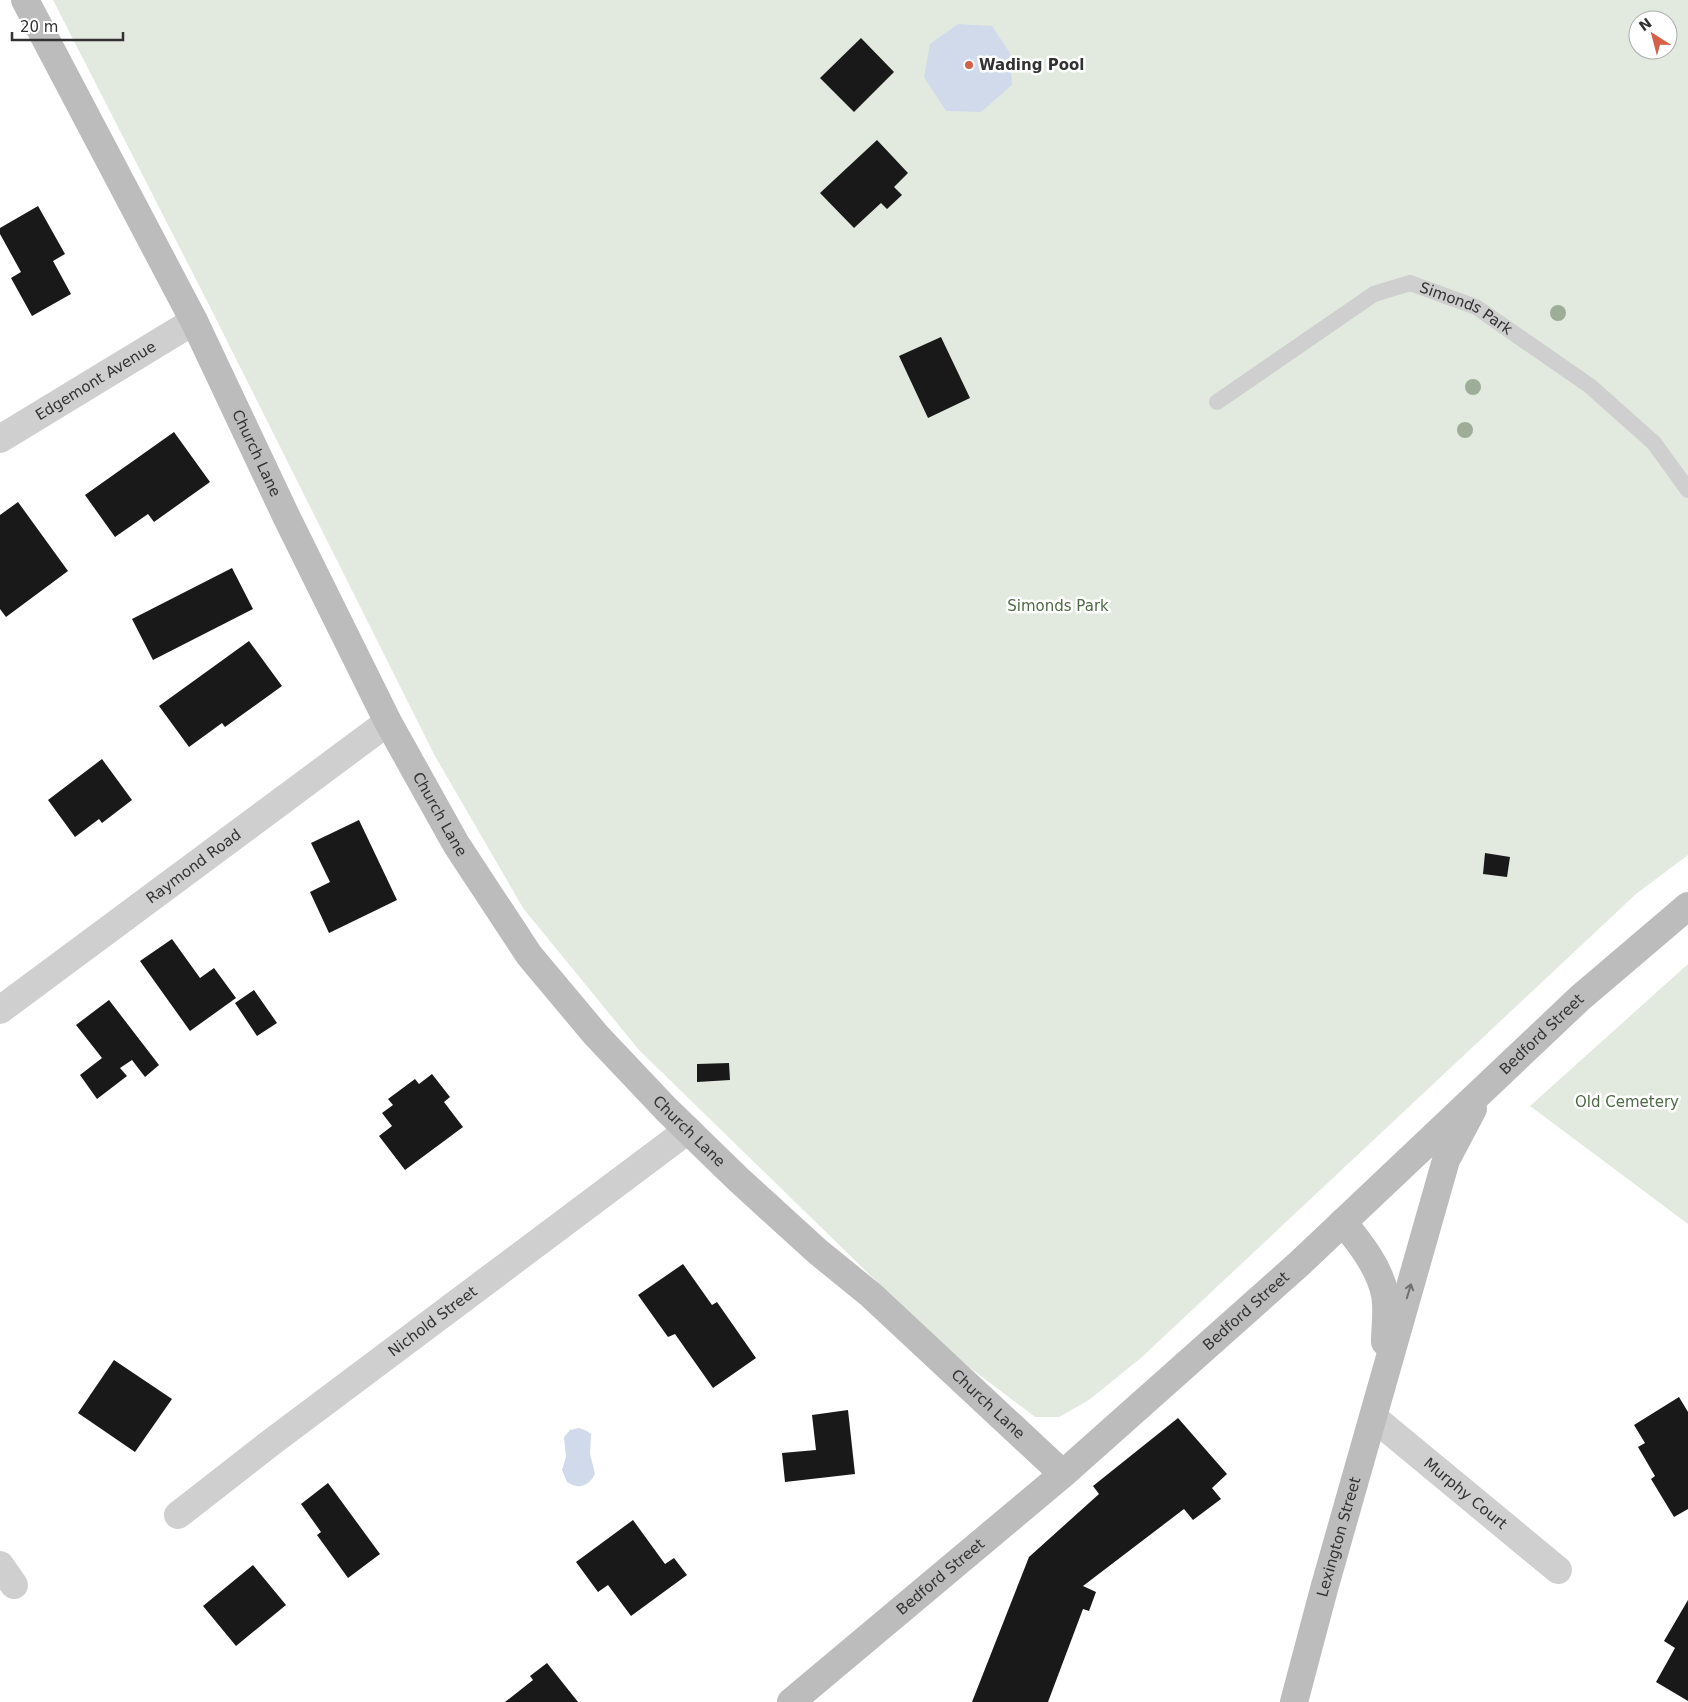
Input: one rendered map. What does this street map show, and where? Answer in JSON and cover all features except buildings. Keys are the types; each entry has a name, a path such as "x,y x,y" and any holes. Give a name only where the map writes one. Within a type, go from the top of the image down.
{"street":[{"name":"Church Lane","path":"25,0 194,322 287,518 388,722 456,844 529,956 596,1036 688,1130 810,1244 871,1295 1063,1474"},
{"name":"Edgemont Avenue","path":"0,439 194,322"},
{"name":"Raymond Road","path":"0,1010 388,722"},
{"name":"Bedford Street","path":"791,1702 1063,1474 1300,1263 1580,998 1688,906"},
{"name":"Lexington Street","path":"1294,1702 1385,1371 1423,1245 1446,1160 1484,1089"},
{"name":"Nichold Street","path":"178,1514 688,1130"},
{"name":"Lexington Street","path":"1343,1222 1356,1238 1381,1279 1386,1297 1385,1371"},
{"name":"Murphy Court","path":"1373,1417 1558,1570"}],"lane":[{"name":"Simonds Park","path":"1217,402 1374,294 1410,283 1476,307 1590,386 1654,442 1688,490"}],"green space":[{"name":"Simonds Park","path":"53,0 1688,0 1688,855 1636,894 1142,1357 1089,1400 1059,1417 1035,1417 969,1367 910,1314 639,1050 523,908 435,756 207,301"},
{"name":"Old Cemetery","path":"1688,964 1688,1224 1530,1106"}],"water":[{"name":"Wading Pool","path":"958,24 992,26 1010,53 1012,85 981,112 946,111 924,77 930,44"},
{"path":"579,1428 591,1434 590,1454 595,1474 587,1484 576,1486 567,1482 562,1470 566,1457 564,1437 570,1430"}],"place":[{"name":"Wading Pool","path":"969,65"}]}
